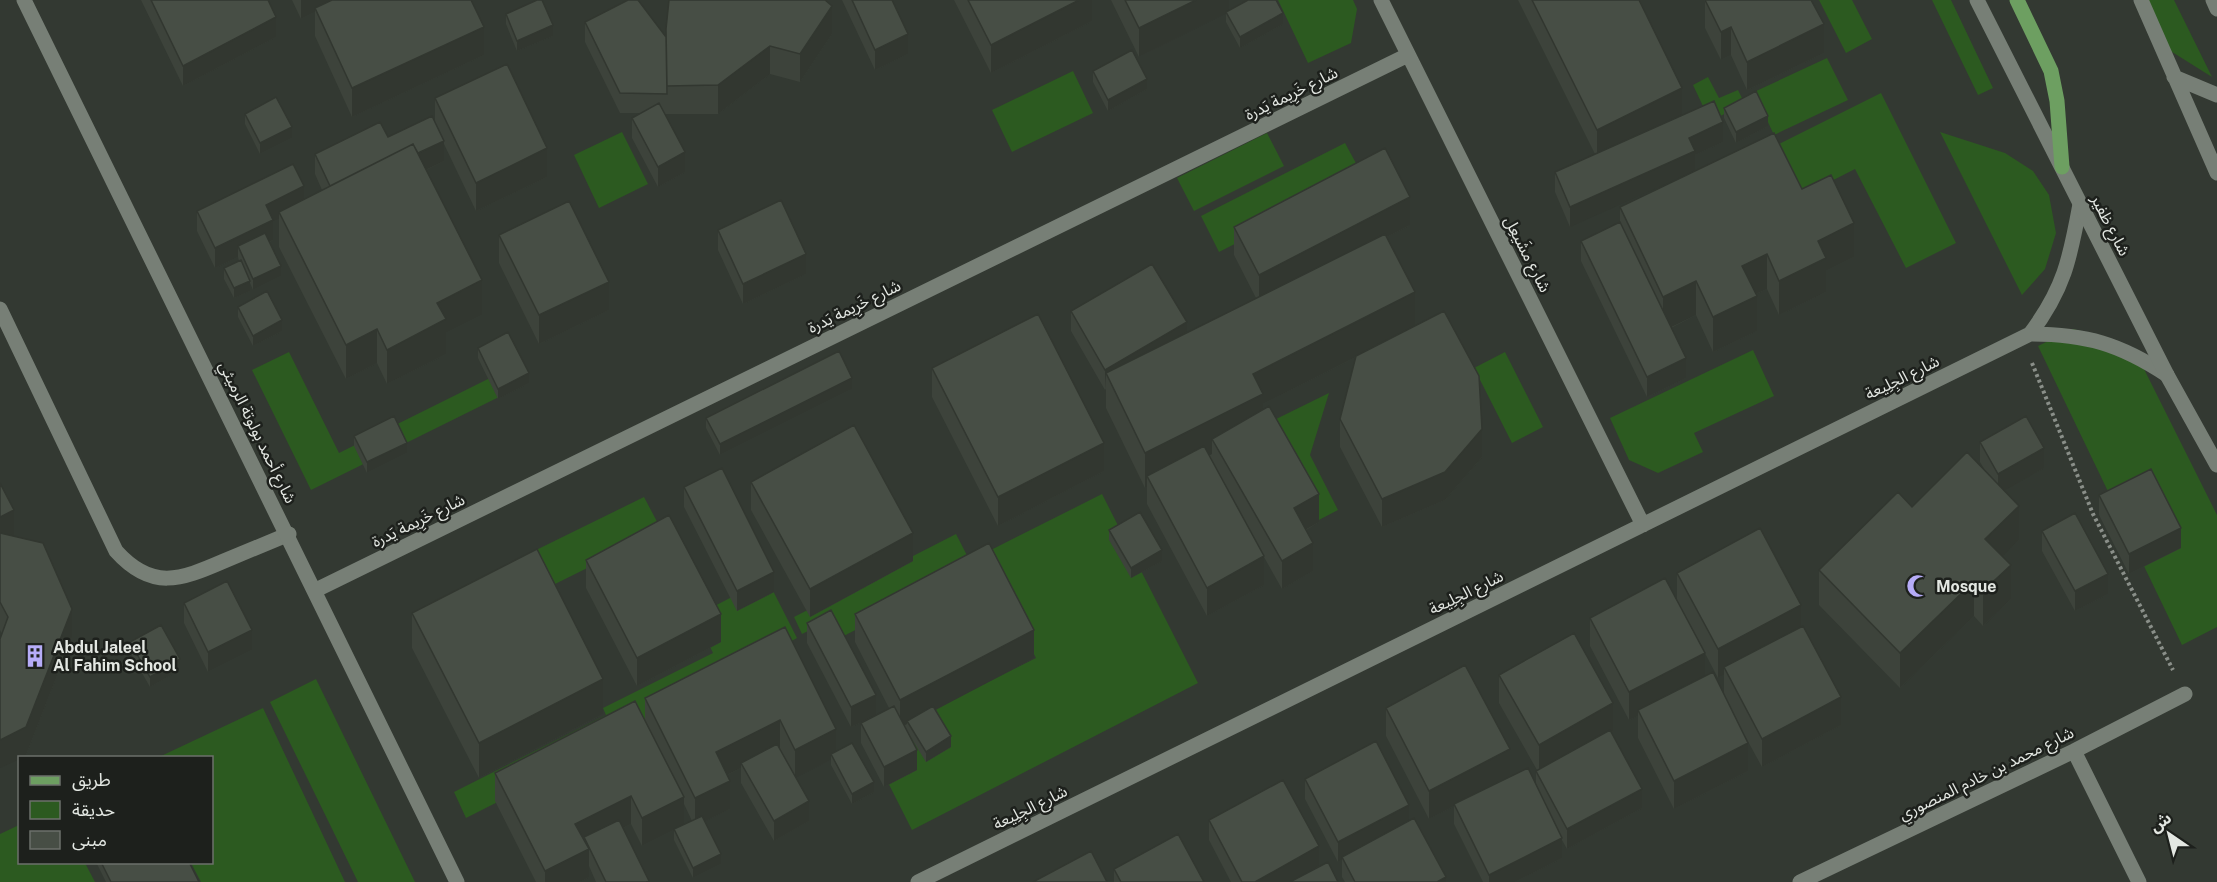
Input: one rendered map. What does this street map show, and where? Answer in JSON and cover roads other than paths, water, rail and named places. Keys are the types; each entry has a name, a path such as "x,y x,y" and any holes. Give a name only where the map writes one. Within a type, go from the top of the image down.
{"main road":[{"path":"2018,0 2051,71 2057,101 2062,167"}],"street":[{"name":"شارع أحمد بولوتة الرميثي","path":"24,0 289,534 457,882"},
{"name":"شارع مشَيعِل","path":"1381,0 1643,525"},
{"name":"شارع ظفير","path":"1977,0 2167,375 2217,465"},
{"path":"2141,0 2217,173"},
{"path":"2213,0 2217,9"},
{"name":"شارع خَرِيمة يَدرة","path":"316,590 1408,55"},
{"path":"2174,77 2217,95"},
{"name":"شارع الجِلِيعة","path":"2026,336 2051,306 2066,274 2080,204"},
{"path":"0,309 116,551 125,561 150,577 180,578 289,534"},
{"name":"شارع الجِلِيعة","path":"918,882 2026,336 2066,334 2103,341 2136,355 2167,375"},
{"name":"شارع محمد بن خادم المنصوري","path":"1800,882 2074,751 2185,694"},
{"path":"2074,751 2139,882"}],"place":[{"name":"Mosque","path":"1918,586"},
{"name":"Abdul Jaleel Al Fahim School","path":"35,656"}]}
